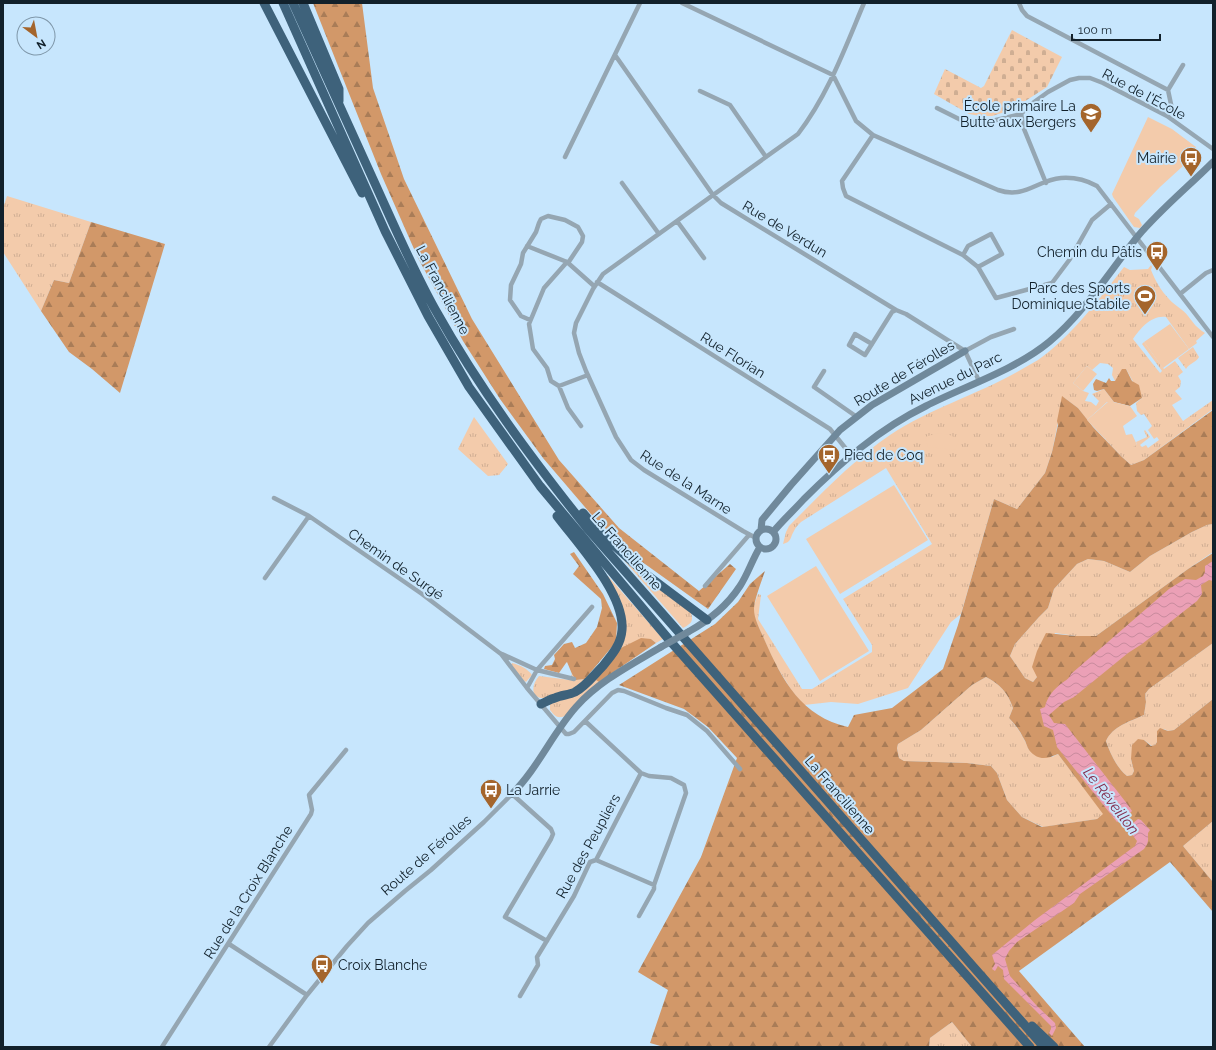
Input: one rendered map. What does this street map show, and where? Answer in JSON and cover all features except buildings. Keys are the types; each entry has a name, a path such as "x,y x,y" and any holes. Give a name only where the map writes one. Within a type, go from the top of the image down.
{"highway":[{"path":"264,3 376,224 385,231"},
{"name":"La Francilienne","path":"283,3 385,231 428,316 468,387 540,486 672,642 1030,1047"},
{"name":"La Francilienne","path":"293,3 338,105 397,232 436,311 478,381 551,483 587,528 1044,1047"},
{"path":"303,3 339,89 338,105"},
{"path":"551,483 570,499 598,530 647,575 707,620"},
{"path":"540,486 546,501 605,580 617,601 622,623 621,638 615,650 587,682 575,692 553,698 541,704"},
{"path":"1001,997 1054,1047"}],"street":[{"path":"565,157 640,3"},
{"path":"682,3 834,75 856,121 873,134 1007,193 1015,193 1060,178 1088,181 1098,186 1213,337"},
{"name":"Rue de la Marne","path":"753,536 664,483 631,460 612,431 579,353 574,333 576,323 596,284 604,274 798,134 809,120 834,75 864,3"},
{"path":"1019,3 1027,16 1168,90"},
{"name":"Rue de Verdun","path":"615,55 713,195 721,203 966,351"},
{"path":"1168,116 1172,109 1168,90 1183,65"},
{"name":"Rue de l'École","path":"937,108 961,120 979,123 992,122 1021,114 1030,105 1060,84 1079,78 1095,79 1168,116 1213,149"},
{"path":"700,91 730,105 766,157"},
{"path":"1021,114 1024,129 1046,183"},
{"path":"873,134 842,181 846,196 963,255 978,267 996,298 1052,283 1070,259 1092,220 1111,204"},
{"name":"Avenue du Parc","path":"773,532 824,479 851,455 878,435 925,406 1024,359 1049,342 1083,307 1137,238 1178,194 1213,162"},
{"path":"622,183 659,234"},
{"path":"530,320 521,316 510,300 511,285 521,264 523,253 541,219 548,216 565,220 578,227 583,236 582,242 568,262 544,288 529,324 533,348 547,368 551,381 559,386 568,408 580,426"},
{"path":"677,221 704,258"},
{"path":"963,255 968,246 991,234 1002,254 978,267"},
{"name":"Rue Florian","path":"527,246 568,262 596,284 830,429 851,455"},
{"path":"1180,294 1206,273 1213,270"},
{"path":"872,344 856,334 849,345 866,355 892,312 896,310"},
{"name":"Route de Férolles","path":"761,530 762,520 796,479 835,436 872,405 991,337 1014,329"},
{"path":"966,351 979,381"},
{"path":"824,370 814,387 857,417"},
{"path":"559,386 588,375"},
{"name":"Chemin de Surgé","path":"274,498 309,516 422,594 501,654 537,670 574,679"},
{"path":"265,578 309,516"},
{"path":"705,586 753,536 761,530 767,529 773,532 776,540 773,546 765,549 760,547 753,536"},
{"name":"Route de Férolles","path":"269,1047 307,995 368,923 436,866 512,794 537,764 560,728 576,707 597,688 620,671 688,632 707,620 721,608 740,586 760,547"},
{"path":"527,688 537,670 592,607"},
{"name":"Chemin de Surgé","path":"501,654 560,728"},
{"path":"560,728 566,734 574,732 612,693 618,690 624,691 666,708 687,714 707,731 740,769"},
{"path":"586,721 640,773 649,776 671,778 684,785 686,793 654,885 654,889 640,916"},
{"name":"Rue de la Croix Blanche","path":"162,1047 311,814 312,810 309,795 346,750"},
{"name":"Rue des Peupliers","path":"520,996 538,965 538,957 574,896 590,862 596,860 640,773"},
{"path":"512,794 550,829 553,834 505,917 547,941"},
{"path":"596,860 654,885"},
{"path":"229,944 307,995"}],"green space":[{"path":"313,3 362,3 373,88 404,179 472,319 559,460 619,528 699,591 730,564 736,569 708,609 631,554 590,513 543,458 500,399 463,341 418,258 381,174"},
{"path":"1012,30 1062,57 1047,87 1016,107 992,116 969,114 934,94 945,69 981,88 984,86"},
{"path":"1148,117 1172,129 1196,147 1195,155 1160,187 1135,213 1134,216 1139,219 1142,225 1140,228 1134,227 1112,194"},
{"path":"7,196 91,222 69,283 54,280 41,311 3,252 3,208"},
{"path":"91,222 165,244 120,393 69,352 41,311 54,280 69,283"},
{"path":"1151,265 1151,270 1163,292 1186,314 1194,324 1205,333 1196,341 1197,343 1189,349 1166,317 1161,317 1151,320 1133,339 1160,373 1162,371 1142,344 1144,342 1164,369 1175,361 1183,372 1178,376 1181,381 1180,387 1175,391 1182,399 1172,405 1183,421 1213,400 1213,409 1144,460 1131,465 1104,438 1137,445 1136,442 1147,437 1144,431 1145,430 1150,437 1140,445 1142,447 1146,445 1148,448 1159,440 1157,437 1154,439 1148,430 1152,426 1144,414 1141,415 1137,411 1136,403 1142,398 1126,369 1115,381 1112,375 1113,368 1108,364 1100,363 1092,370 1087,366 1073,383 1083,391 1089,393 1085,401 1091,402 1096,406 1099,401 1092,394 1104,389 1114,402 1107,402 1087,420 1078,408 1063,397 1052,452 1045,473 1017,509 994,499 961,614 951,622 908,688 858,704 831,702 804,705 792,691 774,662 755,619 753,608 758,594 761,595 758,619 802,689 812,689 872,652 872,645 843,599 932,544 886,468 801,522 795,529 789,541 783,544 789,526 825,490 876,445 921,417 985,388 1038,360 1063,340 1095,304 1124,267 1130,270 1148,269"},
{"path":"1170,324 1189,349 1163,368 1144,342"},
{"path":"1193,347 1199,357 1186,369 1178,358"},
{"path":"1087,366 1097,374 1083,391 1073,383"},
{"path":"1122,369 1126,369 1132,381 1139,385 1142,398 1130,406 1114,402 1104,389 1097,391 1094,390 1093,384 1096,379 1106,383 1109,378 1111,381 1115,381"},
{"path":"1062,396 1078,408 1093,427 1131,465 1144,460 1213,410 1213,524 1207,525 1192,532 1150,556 1130,572 1104,561 1088,559 1077,564 1054,589 1048,608 1015,644 1010,656 1025,678 1033,682 1037,677 1032,667 1037,651 1046,633 1096,636 1188,569 1213,553 1213,643 1149,689 1145,694 1146,702 1144,715 1117,728 1106,741 1120,768 1127,776 1132,775 1134,771 1131,759 1132,745 1138,739 1144,740 1151,746 1155,745 1157,742 1157,731 1160,728 1168,731 1174,730 1213,699 1213,821 1183,846 1213,882 1213,912 1170,862 1019,971 1085,1047 972,1047 952,1022 930,1038 929,1047 664,1047 650,1043 668,990 638,972 701,857 737,758 708,727 684,709 619,685 715,624 738,602 750,584 765,571 755,601 755,617 772,655 787,683 806,706 818,715 832,722 848,727 854,715 892,708 943,669 958,625 994,499 1017,509 1045,473 1052,452 1058,425 1057,421","holes":["986,677 999,686 1009,698 1013,708 1009,718 1021,733 1032,754 1043,758 1058,754 1103,814 1097,819 1042,827 1022,817 1007,800 997,773 991,766 967,763 904,761 899,758 897,748 898,744 921,730 972,685"]},
{"path":"1109,401 1130,406 1137,416 1123,426 1126,435 1132,434 1137,445 1123,452 1104,438 1087,420"},
{"path":"474,417 508,464 499,475 488,476 458,449"},
{"path":"938,433 950,435 959,440 955,450 928,447 925,437"},
{"path":"894,485 928,540 840,594 806,539"},
{"path":"1213,524 1213,552 1096,636 1076,636 1055,633 1037,677 1033,682 1025,678 1010,656 1015,644 1048,608 1054,589 1077,564 1088,559 1104,561 1130,572 1150,556 1192,532 1207,525"},
{"path":"615,550 691,613 692,621 683,628"},
{"path":"574,552 603,594 617,623 616,642 585,679 576,680 567,662 559,673 544,669 545,666 552,665 555,659 554,655 564,644 572,642 575,648 586,643 597,627 602,608 601,599 573,574 579,566 570,554"},
{"path":"816,566 869,651 820,681 767,596"},
{"path":"607,576 663,639 656,643 651,639 619,649 624,631"},
{"path":"641,638 651,639 656,643 599,682 596,680 619,649"},
{"path":"1213,643 1213,699 1174,730 1168,731 1164,729 1157,731 1157,742 1155,745 1152,746 1144,740 1131,759 1134,771 1132,775 1127,776 1112,755 1106,741 1109,736 1122,725 1144,715 1146,702 1145,694 1149,689"},
{"path":"512,663 524,668 532,675 526,682 511,665"},
{"path":"572,674 576,680 585,679 575,688 545,698 540,698 534,694 534,683 539,676 570,680"},
{"path":"596,676 599,682 565,716 560,717 553,714 550,710 550,703"},
{"path":"986,677 999,686 1009,698 1013,708 1009,718 1025,741 1029,750 1052,757 1058,754 1104,814 1097,819 1043,827 1022,817 1007,800 997,773 991,766 967,763 904,761 899,758 897,748 898,744 921,730 972,685"},
{"path":"1213,821 1213,882 1183,846"},
{"path":"952,1022 972,1047 929,1047 930,1038"}],"water":[{"path":"1213,561 1213,581 1209,580 1201,585 1202,594 1197,601 1049,715 1054,723 1065,724 1132,811 1125,818 1117,822 1057,747 1053,730 1044,726 1040,709 1045,707 1047,700 1059,685 1169,589 1185,579 1196,580 1203,576 1205,566"},
{"path":"1138,819 1141,820 1150,830 1144,849 1080,894 1074,903 1017,942 1009,951 1005,959 1010,976 1037,1006 1055,1023 1056,1028 1052,1036 1049,1033 1051,1026 1004,979 1003,970 998,966 995,971 992,969 995,964 992,955 1035,920 1135,846 1137,841 1128,827"}],"waterway":[{"name":"Le Réveillon","path":"1124,816 1132,826"}],"place":[{"name":"École primaire La Butte aux Bergers","path":"1091,134"},
{"name":"Mairie","path":"1191,178"},
{"name":"Chemin du Pâtis","path":"1157,272"},
{"name":"Parc des Sports Dominique Stabile","path":"1145,316"},
{"name":"Pied de Coq","path":"829,474"},
{"name":"La Jarrie","path":"491,810"},
{"name":"Croix Blanche","path":"322,984"}]}
